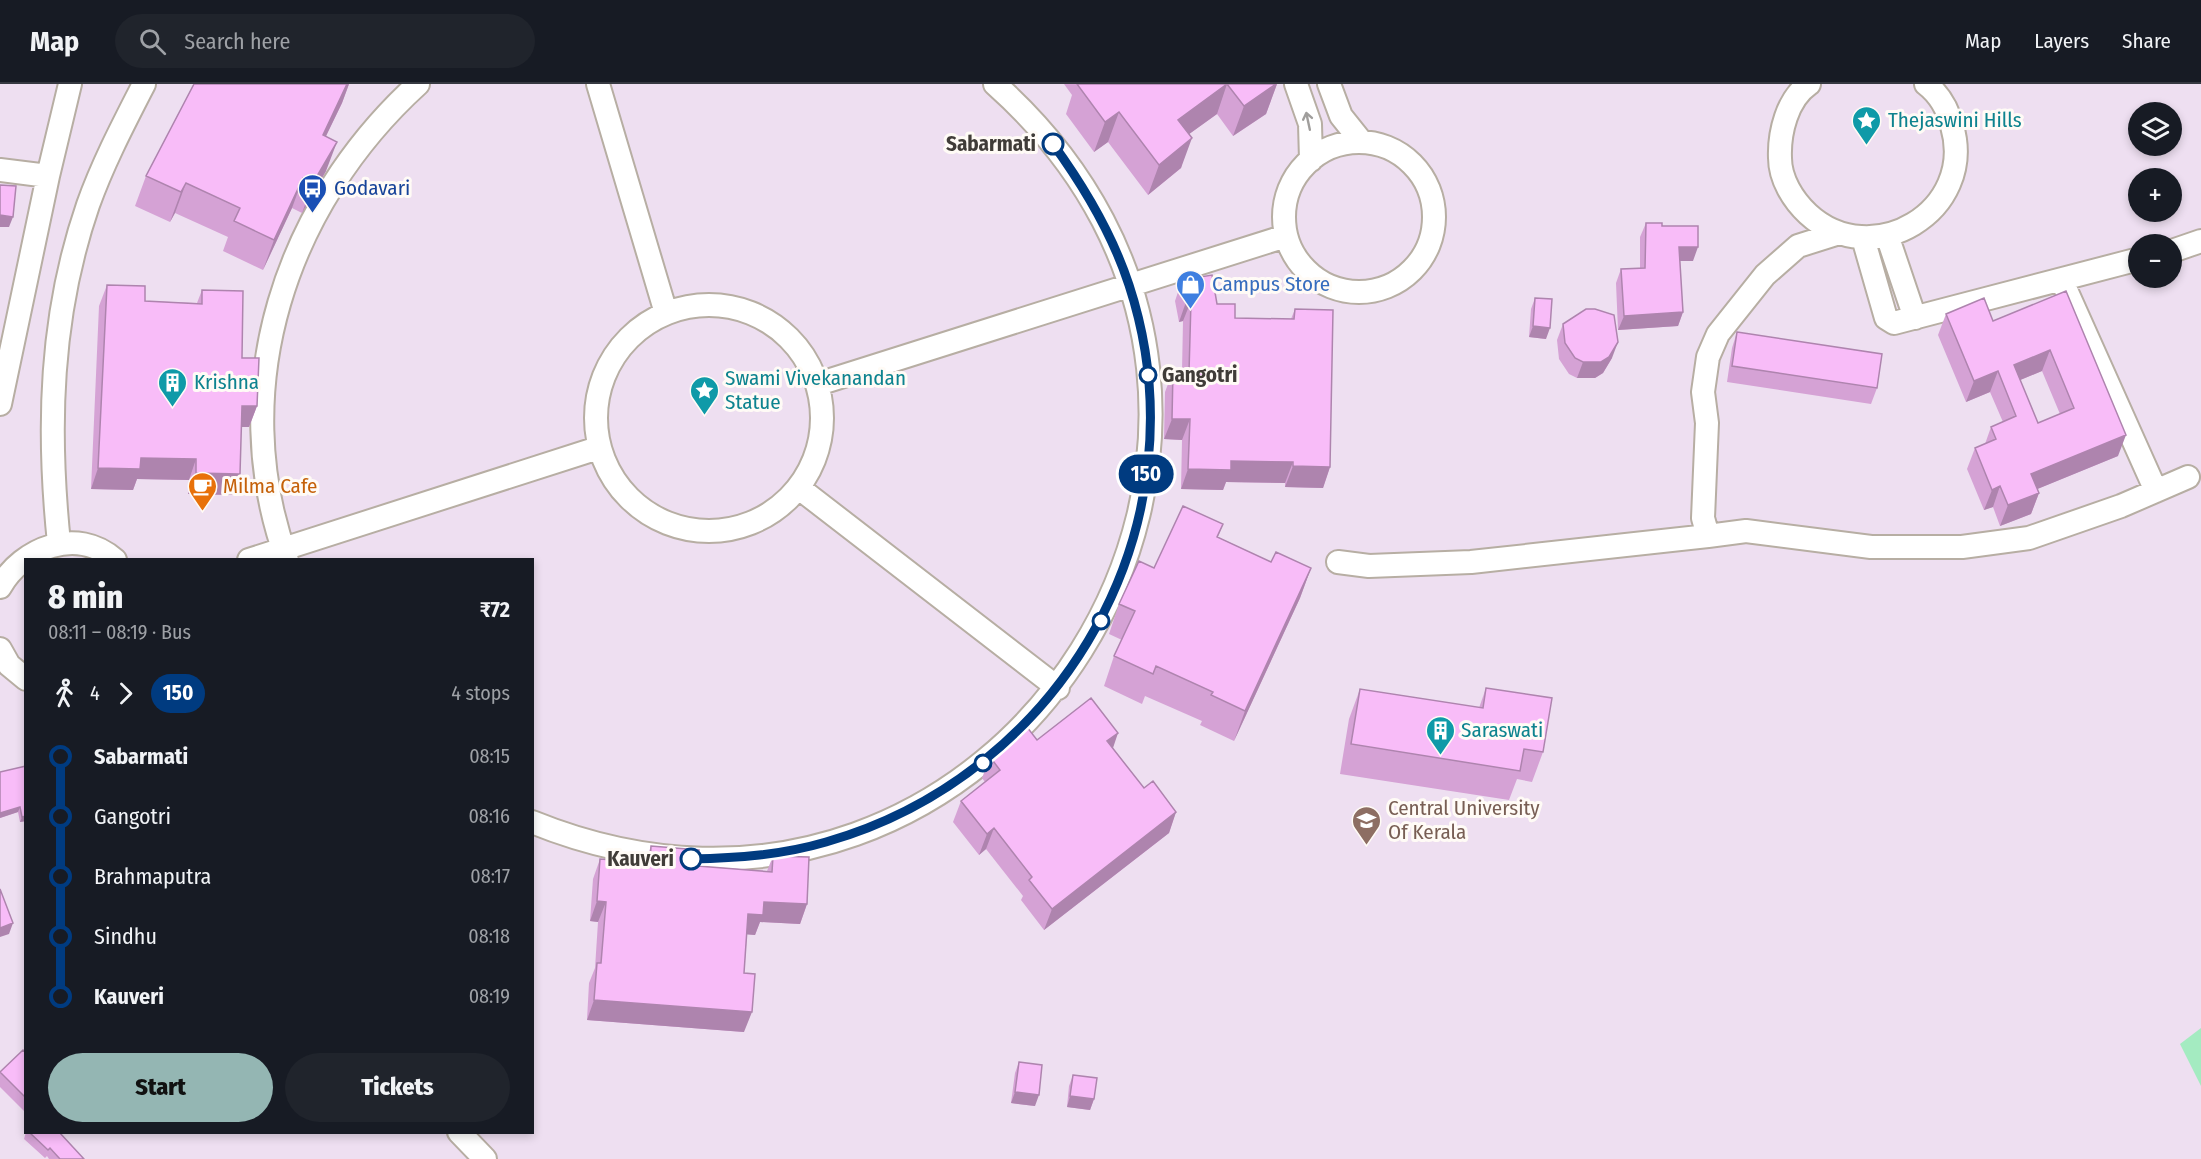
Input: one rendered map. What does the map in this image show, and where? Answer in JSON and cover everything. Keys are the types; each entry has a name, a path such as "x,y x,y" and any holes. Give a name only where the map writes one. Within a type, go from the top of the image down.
{"street":[{"path":"0,404 48,176 70,84"},
{"path":"59,543 52,464 52,412 53,362 61,307 88,204 108,156 144,84"},
{"path":"286,554 268,482 263,413 265,379 277,311 299,245 331,184 372,129 418,84"},
{"path":"598,84 666,313"},
{"path":"534,823 603,846 647,855 691,859 736,858 824,843 891,819 954,784 1010,740 1058,688 1081,655 1109,603 1131,548 1140,509 1149,442 1148,375 1141,330 1129,286 1098,211 1077,176 1026,113 994,84"},
{"path":"1296,84 1310,124 1311,160"},
{"path":"1329,84 1341,116 1361,141"},
{"path":"1809,84 1788,110 1780,136 1780,161 1786,184 1799,205 1817,222 1839,233 1863,238 1887,236 1911,227 1930,213 1945,193 1955,167 1956,139 1948,112 1926,84"},
{"path":"1361,141 1398,153 1414,165 1426,182 1434,201 1435,222 1431,243 1421,262 1406,277 1388,288 1367,293 1346,292 1326,285 1308,273 1294,256 1286,236 1285,203 1299,172 1311,160 1325,150 1361,141"},
{"path":"0,170 48,176"},
{"path":"1708,536 1703,518 1707,423 1703,392 1707,357 1714,342 1765,275 1798,246 1839,233"},
{"path":"818,384 1286,236"},
{"path":"1887,236 1915,318"},
{"path":"1863,238 1886,318 1894,323 2128,262"},
{"path":"2182,247 2201,241"},
{"path":"2062,281 2156,491"},
{"path":"696,306 728,306 757,316 783,332 797,348 818,384 823,411 821,439 813,465 799,488 776,510 749,525 717,532 686,530 656,519 631,501 611,476 598,447 595,415 600,383 615,354 637,330 666,313 696,306"},
{"path":"261,558 286,554 598,447"},
{"path":"1338,562 1369,567 1471,562 1746,531 1871,547 1962,547 2029,538 2188,477"},
{"path":"799,488 1058,688"},
{"path":"0,587 8,573 22,559 39,549 59,543 85,545 109,554 113,558"},
{"path":"0,649 9,665 24,678"},
{"path":"461,1134 485,1159"}],"shaded area":[{"name":"Central University Of Kerala","path":"0,84 2201,84 2201,1159 0,1159"}],"green space":[{"path":"2201,1028 2201,1086 2180,1044"}],"building":[{"path":"194,84 347,84 323,135 337,142 313,183 303,178 274,240 234,221 240,208 186,183 181,192 146,176"},
{"path":"1077,84 1227,84 1178,120 1192,138 1159,165 1119,112 1105,122"},
{"path":"1227,84 1276,84 1244,106"},
{"path":"0,185 16,186 13,217 0,215"},
{"path":"1646,223 1662,223 1662,226 1698,226 1698,247 1679,247 1683,312 1624,316 1621,269 1645,268"},
{"name":"Gangotri","path":"1212,275 1217,304 1235,304 1235,318 1294,319 1295,309 1333,310 1330,467 1293,466 1293,462 1231,461 1231,470 1188,469 1190,419 1172,419 1173,371 1189,372 1191,301 1186,302 1182,280"},
{"name":"Krishna","path":"107,285 145,286 145,301 202,304 202,290 243,291 242,358 259,358 257,406 242,406 240,474 196,473 196,459 141,458 140,469 98,468"},
{"path":"2066,291 2126,435 2031,474 2039,493 2008,505 2000,486 1992,490 1975,448 1996,439 1991,427 2016,416 1998,371 1974,381 1946,314 1984,298 1993,321","holes":["2050,350 2074,408 2038,423 2014,365"]},
{"path":"1535,298 1552,299 1550,328 1533,326"},
{"path":"1586,309 1595,309 1614,315 1618,342 1609,357 1601,362 1583,362 1575,358 1565,343 1563,324"},
{"path":"1737,332 1882,354 1877,388 1732,366"},
{"path":"1183,506 1223,524 1217,537 1271,562 1276,552 1311,568 1245,711 1211,695 1213,692 1156,666 1153,674 1114,656 1135,611 1119,604 1139,561 1154,568"},
{"path":"1486,688 1552,698 1543,752 1524,749 1520,771 1351,744 1360,689 1483,708"},
{"path":"1091,698 1118,733 1107,741 1144,788 1153,781 1176,812 1052,909 1029,880 1032,877 994,828 987,834 961,801 1000,770 990,757 1009,741 1027,727 1037,740"},
{"path":"24,766 24,816 22,817 20,807 0,813 0,772"},
{"name":"Kauveri","path":"651,846 699,850 698,866 772,872 773,856 809,857 807,904 764,902 763,915 748,914 744,973 755,974 752,1012 594,1000 597,963 601,963 606,902 597,901 600,859 650,863"},
{"path":"0,889 13,923 0,928"},
{"path":"24,1051 24,1096 0,1072"},
{"path":"1019,1062 1042,1065 1039,1095 1015,1092"},
{"path":"1073,1075 1097,1078 1094,1099 1070,1096"},
{"path":"31,1134 61,1134 84,1159 60,1159 50,1148 48,1150"}],"bus line":[{"name":"150","path":"691,859 736,858 824,843 875,826 924,803 983,763 1035,715 1058,688 1101,621 1131,548 1140,509 1149,442 1148,375 1141,330 1129,286 1115,248 1098,211 1077,176 1053,144"}],"place":[{"name":"Sabarmati","path":"1053,144"},
{"name":"Thejaswini Hills","path":"1867,146"},
{"name":"Godavari","path":"313,214"},
{"name":"Campus Store","path":"1191,310"},
{"name":"Gangotri","path":"1148,375"},
{"name":"Krishna","path":"173,408"},
{"name":"Swami Vivekanandan Statue","path":"704,416"},
{"name":"Milma Cafe","path":"202,512"},
{"name":"Saraswati","path":"1440,756"},
{"name":"Central University Of Kerala","path":"1367,846"},
{"name":"Kauveri","path":"691,859"}]}
